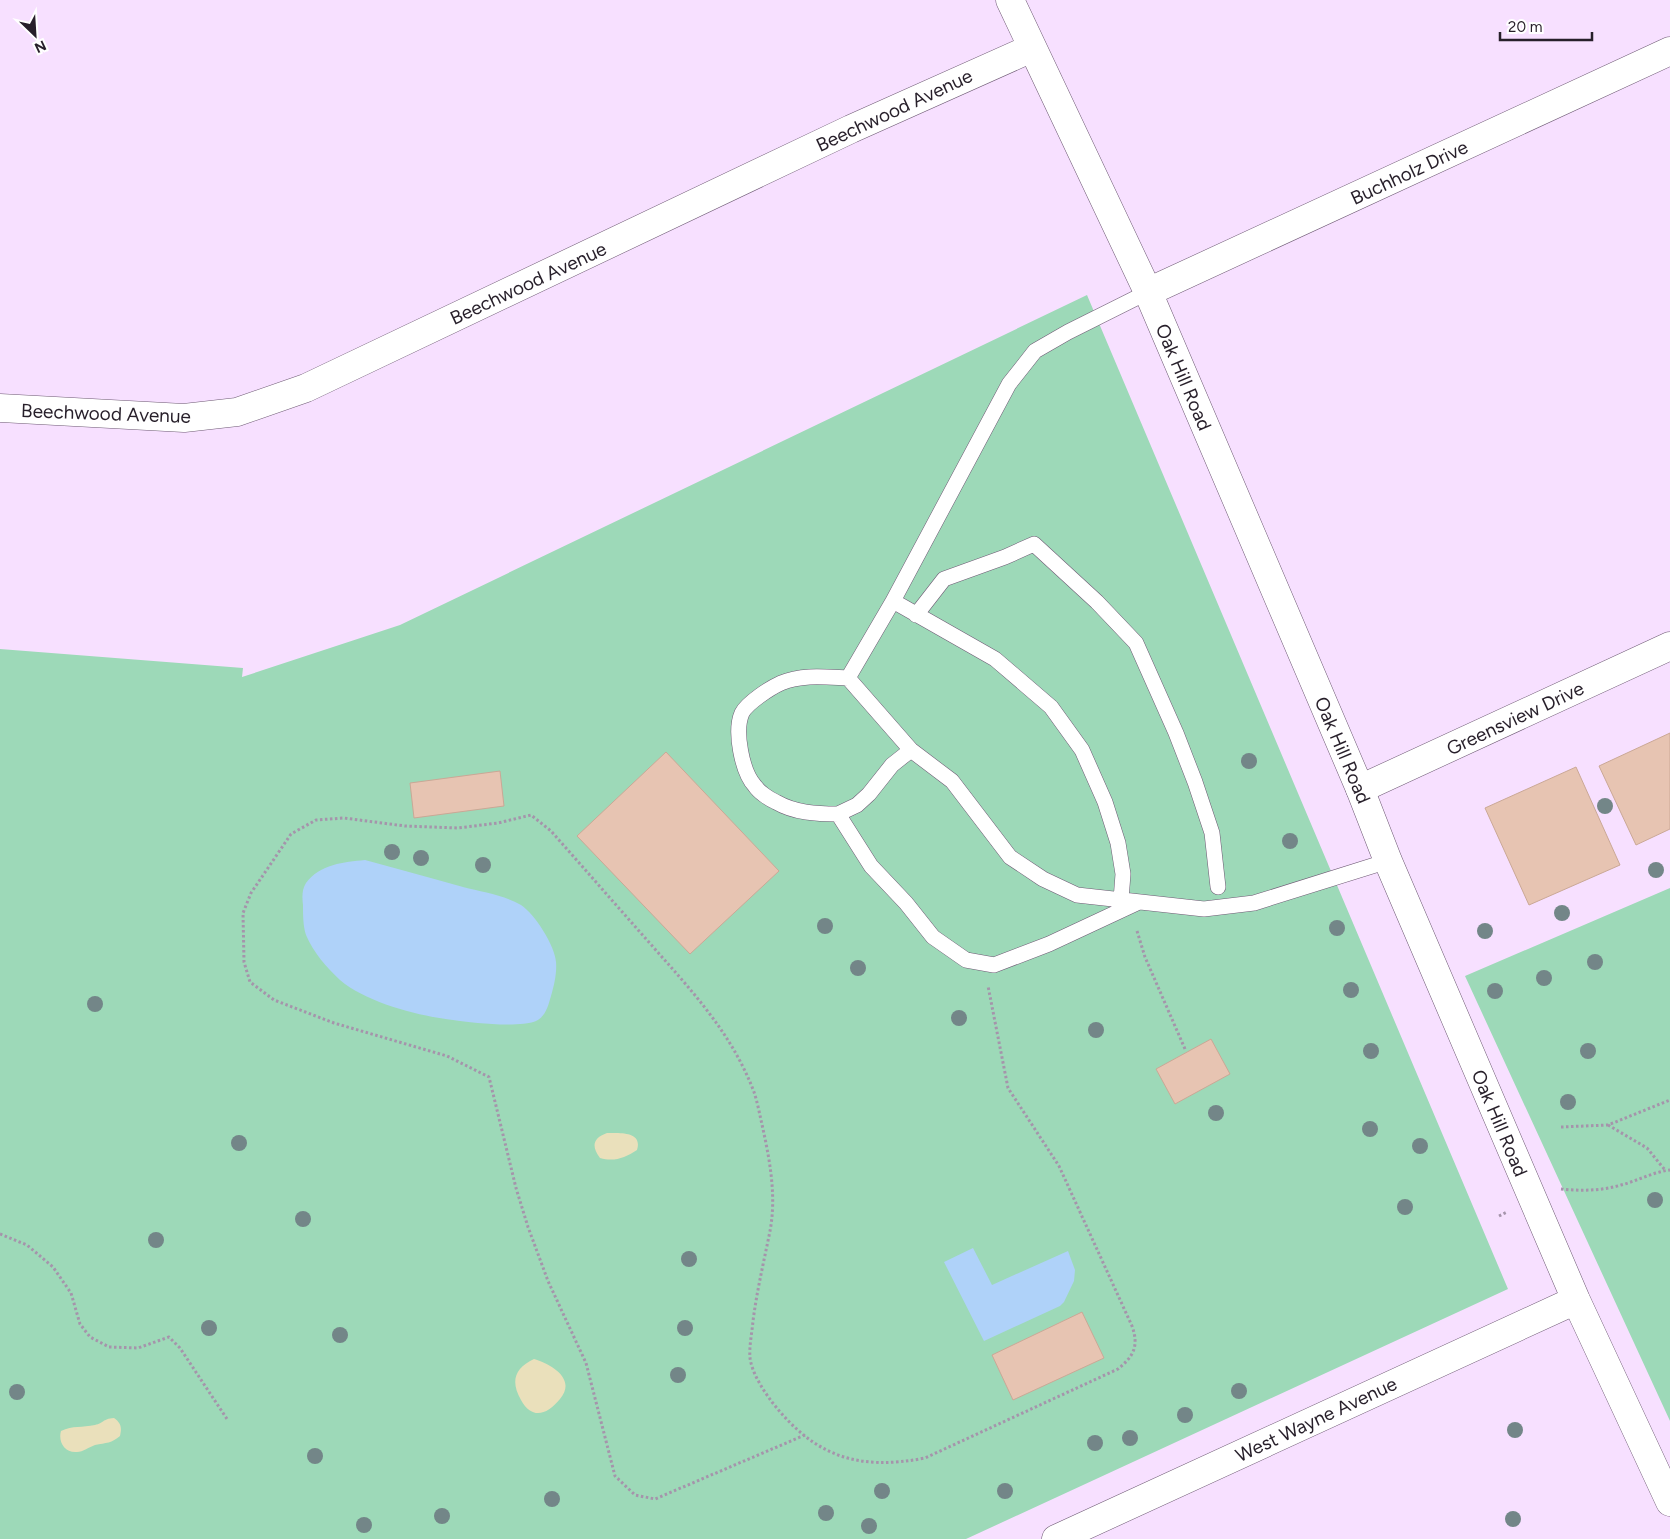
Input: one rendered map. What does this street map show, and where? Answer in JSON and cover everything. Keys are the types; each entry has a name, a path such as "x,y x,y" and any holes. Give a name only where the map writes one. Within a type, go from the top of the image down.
{"street":[{"name":"Oak Hill Road","path":"1010,0 1148,292 1533,1201 1576,1300 1670,1502"},
{"name":"Beechwood Avenue","path":"0,408 184,418 237,412 246,409 306,388 851,129 1032,48"},
{"name":"Buchholz Drive","path":"1148,292 1670,52"},
{"name":"Greensview Drive","path":"1360,789 1670,646"},
{"name":"West Wayne Avenue","path":"1056,1539 1576,1300"}],"lane":[{"path":"848,678 893,601 1009,384 1035,350 1148,292"},
{"path":"916,615 944,579 1005,557 1034,544 1097,602 1136,644 1176,733 1195,782 1212,833 1218,887"},
{"path":"893,601 995,659 1051,706 1082,750 1105,802 1118,844 1123,874 1121,900"},
{"path":"911,750 892,765 857,805 838,814 795,810 774,802 754,786 745,768 738,733 742,713 759,696 781,683 813,676 848,678 911,750 952,781 1010,857 1043,879 1077,895 1204,909 1254,903 1388,861"},
{"path":"838,814 871,866 906,902 933,937 966,960 994,965 1049,944 1139,902"}],"path":[{"path":"805,1435 655,1499 635,1495 615,1476 586,1363 548,1281 528,1227 516,1188 489,1077 447,1056 334,1023 274,1000 250,982 244,962 243,912 251,893 291,834 316,820 344,818 405,826 458,828 498,823 531,815 551,831 707,1007 742,1064 754,1094 770,1163 773,1194 770,1229 754,1317 750,1360 764,1391 782,1414 816,1444 838,1456 852,1460 901,1463 926,1458 1118,1369 1133,1354 1135,1335 1132,1326 1058,1166 1008,1088 988,986"},
{"path":"1137,931 1145,957 1185,1049"},
{"path":"1562,1127 1608,1125 1670,1100"},
{"path":"1500,1216 1559,1189 1598,1190 1668,1171 1647,1148 1608,1125"},
{"path":"0,1234 27,1245 53,1268 71,1292 80,1324 90,1337 109,1347 138,1348 168,1337 180,1348 227,1419"}],"green space":[{"path":"1087,295 1508,1289 966,1539 0,1539 0,649 243,668 242,677 400,625"},
{"path":"1670,888 1670,1421 1465,976"}],"sand":[{"path":"607,1133 623,1133 633,1136 637,1139 637,1150 628,1155 610,1160 600,1158 595,1150 595,1143 599,1137"},
{"path":"534,1359 560,1373 566,1385 560,1399 550,1409 540,1413 530,1411 525,1406 518,1393 515,1381 522,1367"},
{"path":"114,1418 120,1424 121,1433 120,1436 111,1441 77,1452 69,1451 61,1442 61,1431 95,1425"}],"water":[{"path":"365,860 500,896 526,909 538,923 555,955 556,975 548,1007 544,1014 536,1021 507,1025 439,1018 409,1012 379,1002 351,988 340,980 312,948 306,935 303,920 303,890 306,883 312,877 325,868 341,863"},
{"path":"973,1248 992,1285 1068,1251 1075,1270 1074,1281 1064,1302 1060,1306 984,1341 944,1262"}],"building":[{"path":"1670,733 1670,829 1636,845 1599,766"},
{"path":"666,752 779,871 690,954 577,836"},
{"path":"1576,767 1620,865 1529,905 1485,808"},
{"path":"500,771 504,806 414,818 410,783"},
{"path":"1211,1039 1230,1074 1175,1104 1156,1069"},
{"path":"1082,1312 1104,1358 1013,1400 992,1355"}]}
